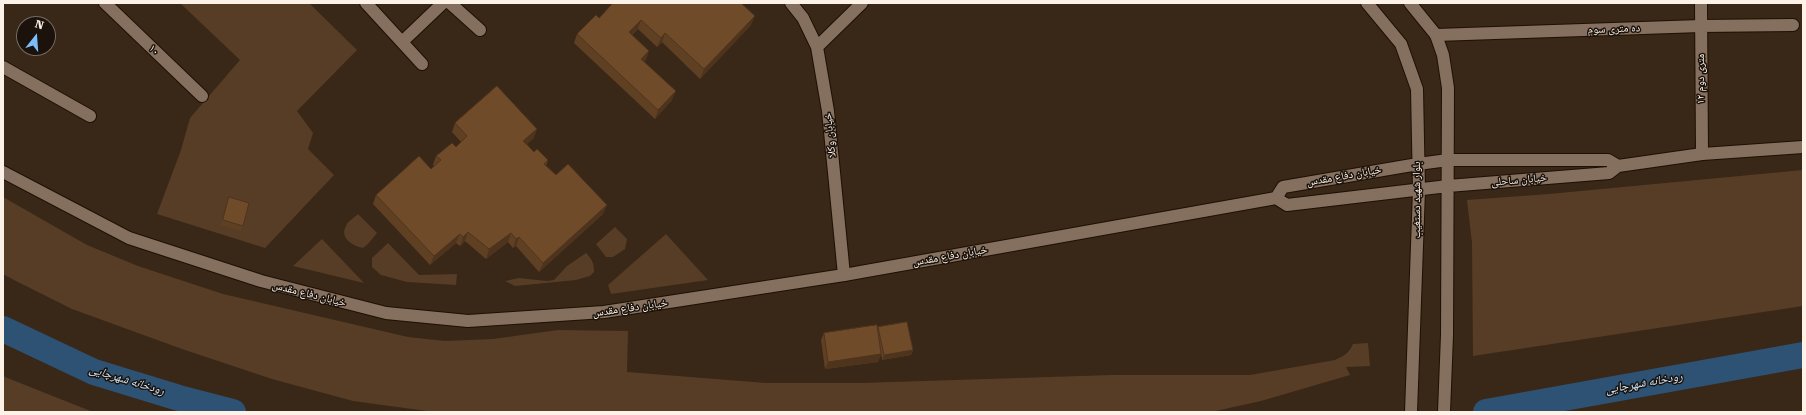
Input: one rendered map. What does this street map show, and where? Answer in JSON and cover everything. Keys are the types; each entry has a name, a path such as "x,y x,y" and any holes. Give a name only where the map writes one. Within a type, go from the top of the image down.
{"street":[{"name":"۱۰","path":"105,3 202,96"},
{"path":"366,3 422,64"},
{"path":"402,42 443,3"},
{"path":"450,3 480,30"},
{"name":"خیابان وکلا","path":"791,3 803,18 816,47 828,112 844,275"},
{"path":"816,47 862,3"},
{"name":"بلوار شهید دستغیب","path":"1367,3 1401,44 1417,89 1419,190 1415,336 1411,412"},
{"path":"1410,3 1436,35 1443,55 1448,88 1447,335 1444,412"},
{"name":"۱۲ متری دوم","path":"1701,3 1702,154"},
{"name":"ده متری سوم","path":"1436,35 1701,26 1793,25"},
{"path":"4,70 90,116"},
{"name":"خیابان ساحلی","path":"1419,190 1448,186 1609,173 1618,166 1702,154 1803,147"},
{"name":"خیابان ساحلی","path":"1418,164 1448,160 1608,160 1618,166"},
{"name":"خیابان دفاع مقدس","path":"1276,198 1283,187 1418,164"},
{"name":"خیابان دفاع مقدس","path":"3,172 129,238 261,281 386,313 468,321 604,312 844,275 1276,198 1287,205 1419,190"}],"shaded area":[{"path":"180,3 309,3 357,50 297,111 313,133 308,149 334,175 265,248 157,214 181,150 190,118 240,60"},
{"path":"1803,170 1803,306 1473,356 1472,243 1467,200 1549,194"},
{"path":"3,197 87,245 138,266 223,294 408,337 445,341 493,339 558,330 628,331 627,372 766,383 861,383 1112,375 1250,375 1335,360 1346,354 1353,344 1368,343 1370,366 1346,367 1350,375 1261,401 1211,412 434,412 353,401 272,379 182,349 72,309 3,274"},
{"path":"358,214 377,233 363,248 348,241 344,234 347,224"},
{"path":"615,227 627,239 625,249 613,257 606,257 596,244"},
{"path":"666,234 708,280 611,294 608,285"},
{"path":"322,239 364,283 293,266"},
{"path":"388,243 419,275 457,274 456,285 407,282 381,275 372,267 372,258"},
{"path":"586,253 594,266 594,272 590,276 576,280 515,286 505,281 519,278 547,281 554,280 567,266"},
{"path":"3,375 5,377 93,412 3,412"}],"building":[{"path":"613,3 741,3 755,16 704,69 665,33 661,38 641,20 629,32 649,51 641,59 676,91 658,110 577,34 596,15 599,18"},
{"path":"497,86 537,129 523,141 534,152 537,149 548,160 544,164 556,175 568,164 607,205 543,263 519,237 516,239 511,233 489,249 468,232 463,237 460,234 434,256 376,195 419,156 431,169 441,160 436,156 452,143 456,147 467,136 455,123"},
{"path":"229,197 249,203 243,226 223,220"},
{"path":"907,322 913,350 884,355 878,327"},
{"path":"877,325 881,354 828,362 824,333"}],"waterway":[{"name":"رودخانه شهرچایی","path":"3,329 94,372 179,398 233,412"},
{"name":"رودخانه شهرچایی","path":"1486,412 1803,355"}]}
